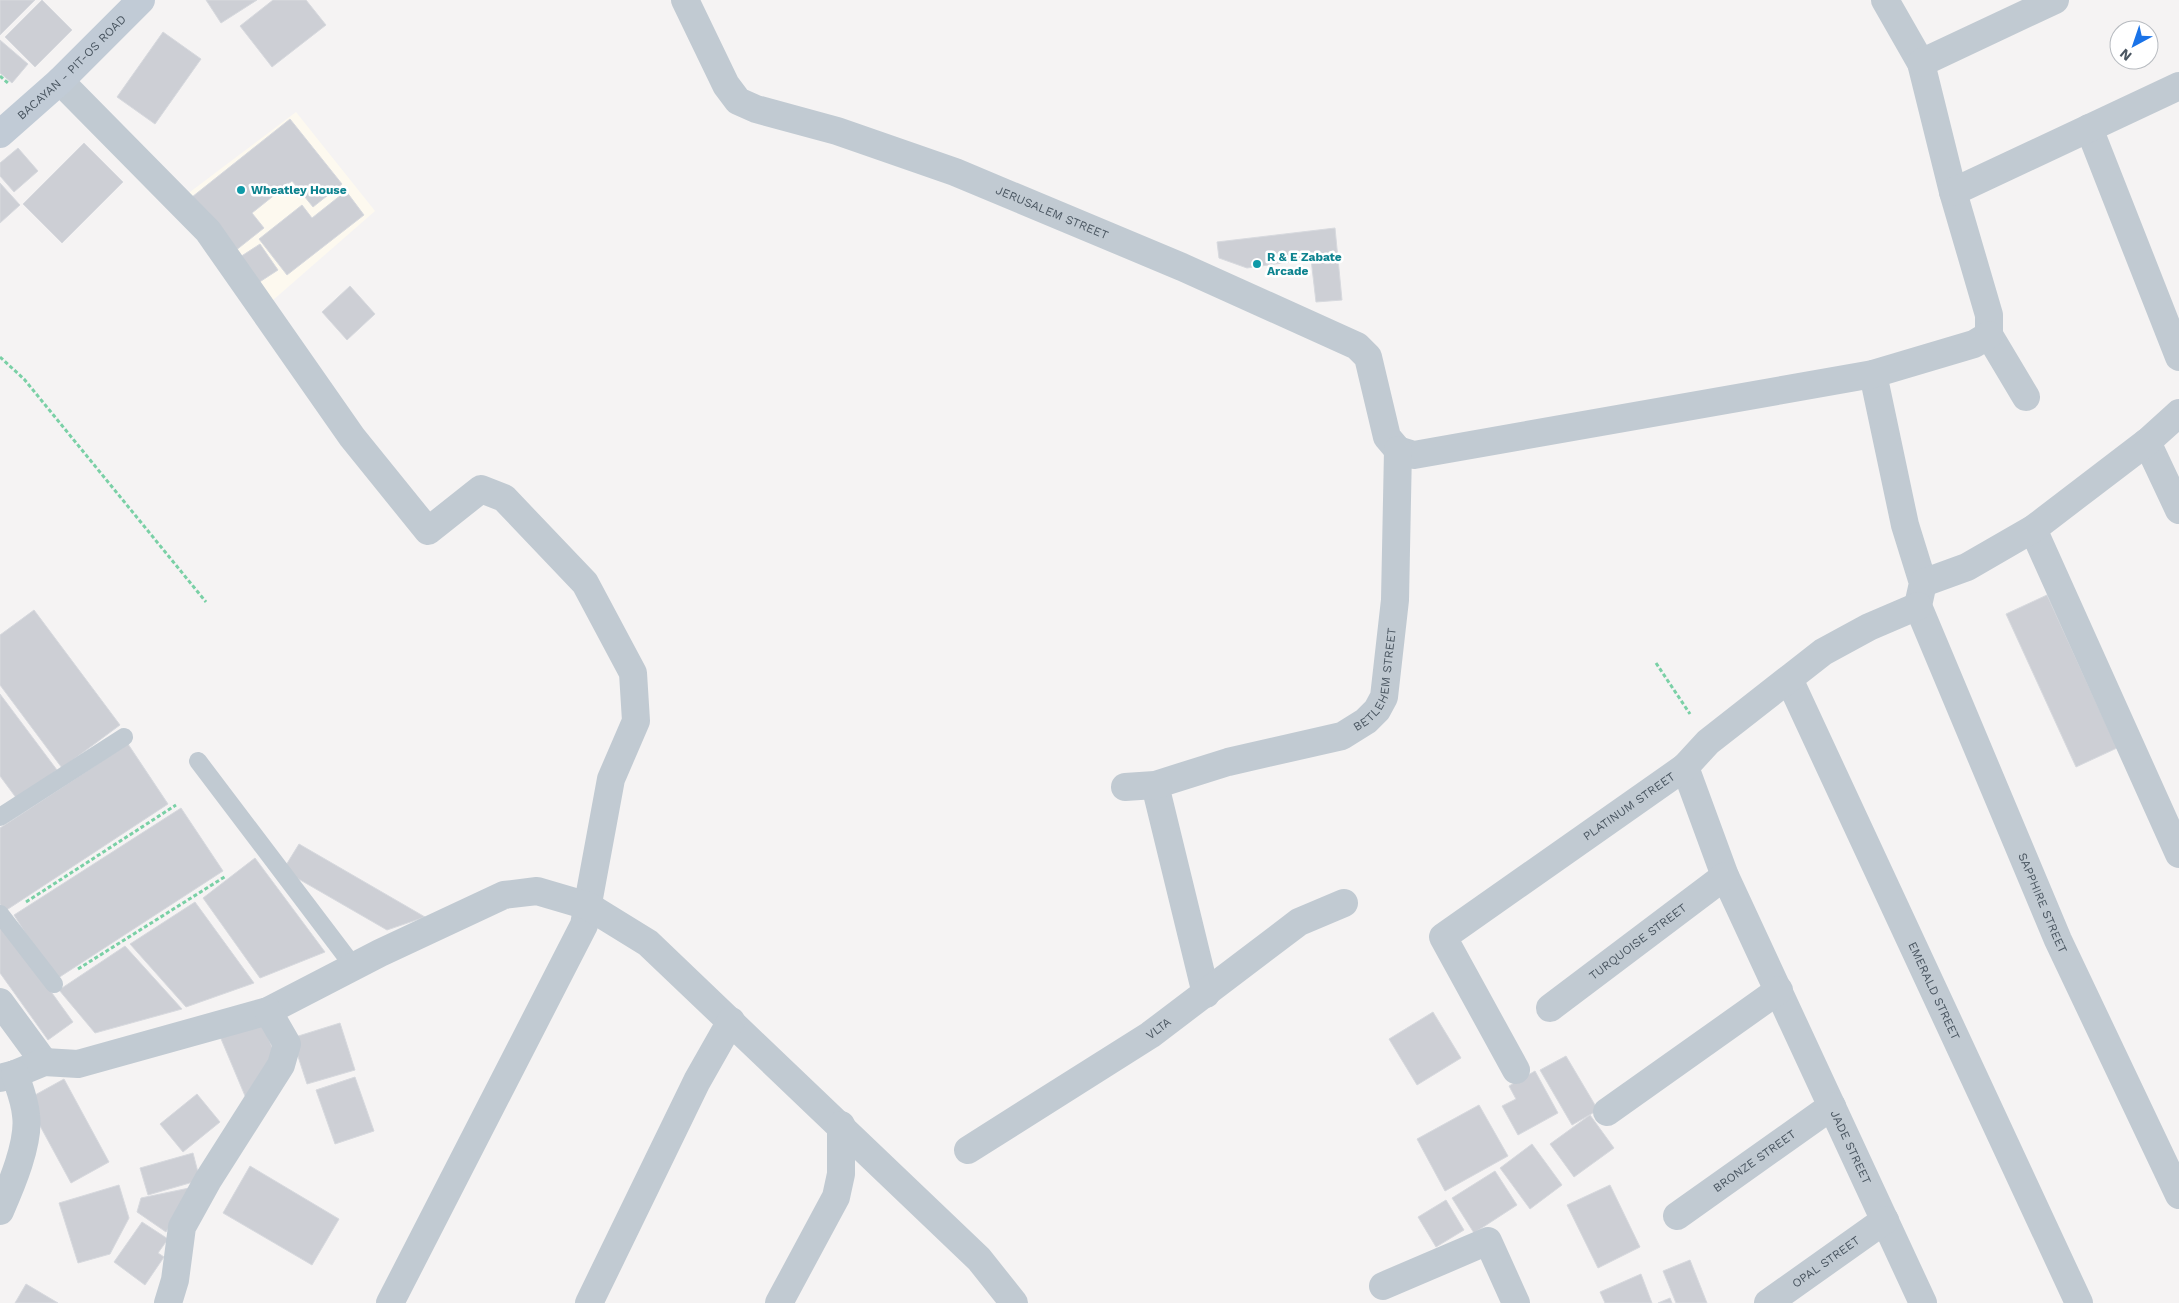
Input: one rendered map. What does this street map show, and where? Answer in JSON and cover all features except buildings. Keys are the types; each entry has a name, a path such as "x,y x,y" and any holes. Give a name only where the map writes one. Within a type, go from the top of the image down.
{"main road":[{"name":"BACAYAN - PIT-OS ROAD","path":"0,134 60,81 141,0"}],"street":[{"name":"JERUSALEM STREET","path":"685,0 726,85 738,101 756,109 837,131 954,172 1182,267 1357,346 1368,358 1387,437 1398,450"},
{"path":"1885,0 1921,63 1953,192 1989,315 1989,335 2026,398"},
{"path":"1921,63 2055,0"},
{"path":"60,81 208,231 352,437 428,531 481,489 504,498 585,583 633,673 636,721 611,779 584,925 390,1303"},
{"path":"1953,192 2179,86"},
{"path":"2089,128 2179,357"},
{"path":"1398,450 1414,455 1873,374 1974,344 1989,335"},
{"name":"SAPPHIRE STREET","path":"1873,374 1921,594 2058,940 2179,1195"},
{"name":"PLATINUM STREET","path":"1516,1070 1443,937 1684,767 1708,742 1823,652 1869,627 1921,594 2033,529 2148,442 2179,413"},
{"path":"2148,442 2179,510"},
{"name":"BETLEHEM STREET","path":"1125,786 1155,785 1228,762 1342,736 1366,721 1378,710 1384,697 1395,600 1398,450"},
{"path":"2033,529 2179,854"},
{"name":"EMERALD STREET","path":"1789,679 2079,1303"},
{"name":"JADE STREET","path":"1684,767 1725,876 1923,1303"},
{"path":"1155,785 1206,994"},
{"name":"TURQUOISE STREET","path":"1550,1008 1725,876"},
{"path":"0,1211 16,1167 26,1129 26,1115 8,1076 44,1062 78,1064 268,1011 354,967 504,895 537,891 588,906 648,943 841,1125 979,1259 1014,1303"},
{"name":"VLTA","path":"968,1150 1150,1034 1206,994 1299,922 1344,903"},
{"path":"1607,1112 1779,990"},
{"path":"0,1002 44,1062"},
{"path":"168,1303 175,1280 182,1227 208,1180 281,1065 287,1044 268,1011"},
{"path":"589,1303 697,1081 731,1021"},
{"name":"BRONZE STREET","path":"1677,1216 1832,1106"},
{"path":"779,1303 836,1197 841,1174 841,1125"},
{"name":"OPAL STREET","path":"1768,1303 1885,1220"},
{"path":"1383,1286 1488,1241 1516,1303"}],"lane":[{"path":"0,818 124,737"},
{"path":"198,761 354,967"},
{"path":"1,916 54,984"}],"path":[{"path":"0,358 24,379 206,602"},
{"path":"1656,662 1708,742"},
{"path":"1,916 176,805"},
{"path":"54,984 226,876"}],"shaded area":[{"path":"296,112 375,211 272,301 186,195"}],"place":[{"name":"Wheatley House","path":"241,190"},
{"name":"R & E Zabate Arcade","path":"1257,264"}]}
